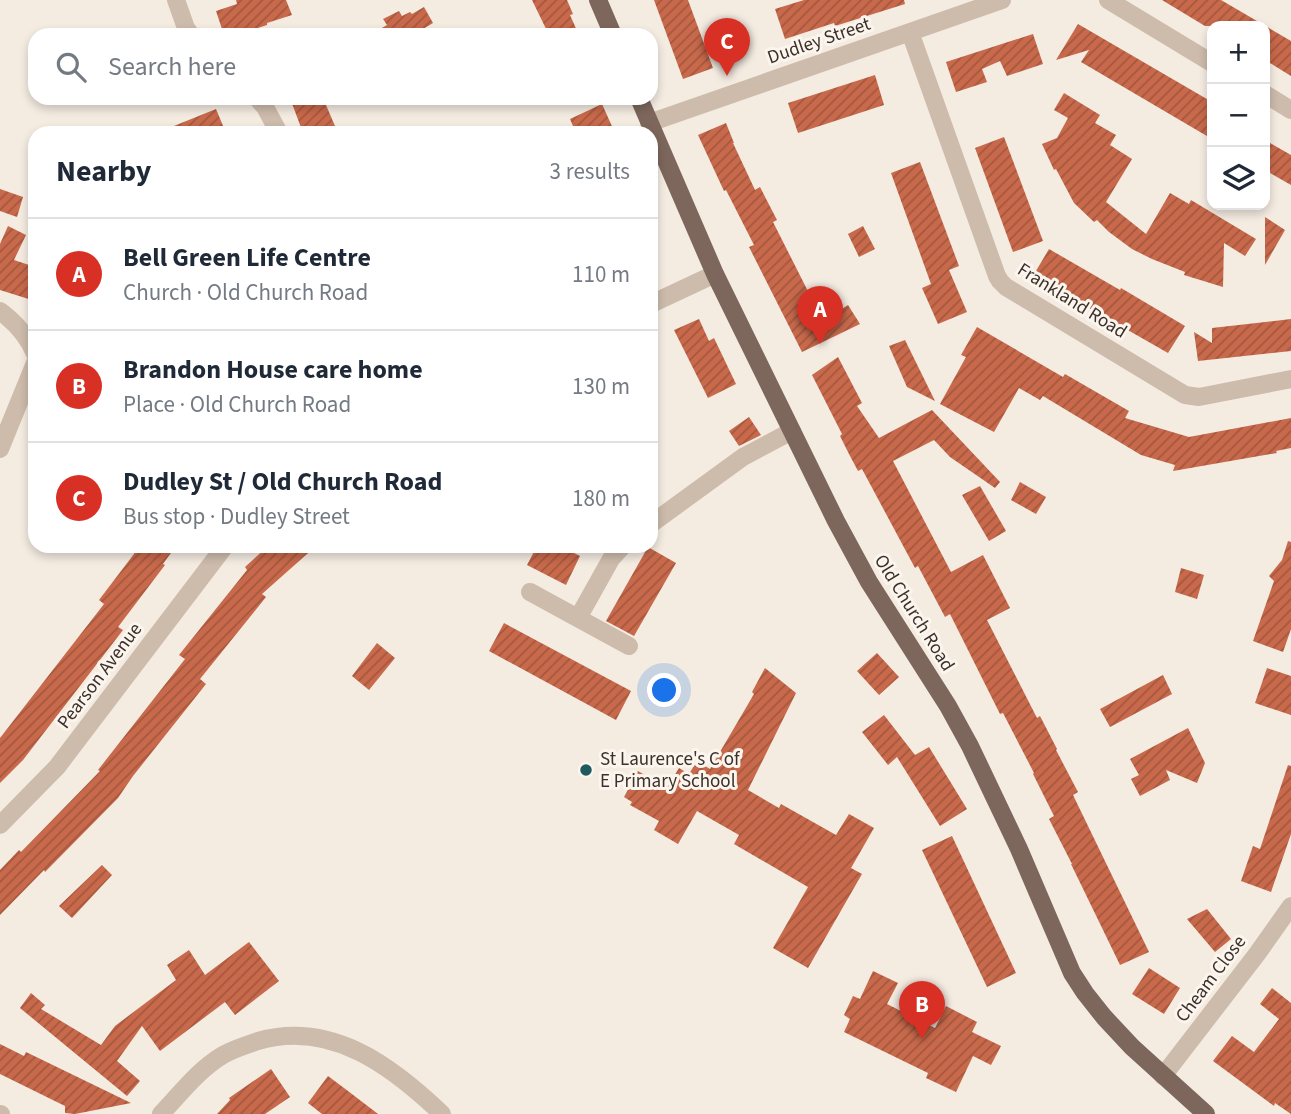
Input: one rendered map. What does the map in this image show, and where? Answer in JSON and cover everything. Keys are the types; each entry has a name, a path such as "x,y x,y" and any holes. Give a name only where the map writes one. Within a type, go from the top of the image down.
{"main road":[{"path":"598,0 610,28"},
{"name":"Old Church Road","path":"642,105 650,126"},
{"name":"Old Church Road","path":"658,144 715,274 854,556 970,746 1019,849 1072,973 1104,1017 1132,1047 1206,1114"}],"street":[{"path":"176,0 186,28"},
{"name":"Dudley Street","path":"649,123 1002,0"},
{"path":"1108,0 1207,60"},
{"name":"Frankland Road","path":"910,32 997,276 1006,287 1185,395 1199,397 1291,379"},
{"path":"1270,97 1291,110"},
{"path":"263,105 275,126"},
{"path":"658,301 715,274"},
{"path":"0,311 22,330 28,339"},
{"path":"0,449 28,380"},
{"path":"658,519 743,457 792,430"},
{"name":"Pearson Avenue","path":"0,825 57,767 220,553"},
{"path":"578,618 617,553"},
{"path":"530,592 629,646"},
{"name":"Cheam Close","path":"1163,1076 1250,964 1291,906"},
{"path":"161,1114 203,1069 224,1054 273,1037 331,1040 363,1053 389,1068 442,1114"}],"building":[{"path":"236,0 286,0 292,15 258,28 222,28 216,11 237,4"},
{"path":"532,0 567,0 576,28 546,28"},
{"path":"654,0 688,0 713,68 683,79"},
{"path":"804,0 904,0 905,4 785,39 775,9"},
{"path":"1162,0 1221,0 1257,21 1207,21 1205,26"},
{"path":"424,7 433,23 425,28 382,28 387,25 383,19 399,11 402,16 410,12 412,14"},
{"path":"1078,24 1207,99 1207,136 1081,62 1089,50 1056,60"},
{"path":"1270,29 1291,41 1291,76 1270,63"},
{"path":"1033,34 1043,64 1007,76 1000,61 982,69 987,82 956,92 946,62"},
{"path":"875,75 884,105 798,133 788,103"},
{"path":"1064,93 1100,115 1095,123 1116,135 1110,145 1132,159 1106,202 1146,234 1170,193 1189,204 1191,200 1256,239 1245,256 1224,243 1223,287 1184,275 1185,272 1132,249 1097,220 1094,222 1074,203 1042,144 1057,138 1068,118 1054,110"},
{"path":"293,105 326,105 335,126 300,126"},
{"path":"602,105 612,126 573,126 570,119"},
{"path":"216,109 223,126 174,126"},
{"path":"726,123 755,190 760,187 777,220 773,222 823,321 848,305 860,324 802,352 749,247 754,245 726,190 724,191 698,135"},
{"path":"1004,137 1043,241 1013,252 975,148"},
{"path":"1270,143 1291,155 1291,185 1270,173"},
{"path":"920,162 959,266 949,270 967,312 938,324 922,288 931,284 891,173"},
{"path":"0,189 23,197 17,217 0,211"},
{"path":"1265,217 1285,230 1265,265"},
{"path":"8,226 26,235 14,260 28,265 28,299 0,290 0,244"},
{"path":"863,226 875,249 859,257 848,234"},
{"path":"1049,249 1185,326 1168,353 1033,276"},
{"path":"699,319 709,341 714,338 736,384 708,398 674,330"},
{"path":"1291,319 1291,351 1198,361 1194,332 1212,343 1212,328"},
{"path":"977,327 1063,377 1065,374 1129,411 1125,418 1189,437 1291,418 1291,448 1276,451 1277,453 1173,471 1175,465 1141,455 1043,396 1040,400 1019,388 994,432 940,404 966,357 961,355"},
{"path":"905,340 935,401 907,387 889,346"},
{"path":"838,357 862,403 857,406 879,438 932,410 1000,482 995,488 950,457 934,440 893,461 951,572 983,555 1010,608 987,620 1078,792 1073,795 1149,952 1120,965 1049,819 1054,816 1003,713 1000,714 950,614 945,617 918,566 915,568 862,469 858,471 849,454 840,436 842,434 812,375"},
{"path":"749,417 761,435 739,446 729,431"},
{"path":"1020,482 1046,497 1036,514 1011,500"},
{"path":"980,486 1006,531 989,541 962,495"},
{"path":"1288,541 1291,542 1291,629 1283,652 1253,641 1274,581 1269,576 1282,560"},
{"path":"135,553 171,553 163,564 165,565 118,627 123,630 23,760 0,783 0,738 104,604 99,600"},
{"path":"260,553 308,553 262,594 266,597 200,679 206,684 118,798 0,915 0,870 100,771 98,770 185,659 179,655 247,570 245,567"},
{"path":"533,553 574,553 580,556 566,585 527,565"},
{"path":"645,553 658,553 676,563 634,636 606,621"},
{"path":"1181,568 1204,575 1197,599 1175,592"},
{"path":"504,623 631,691 616,720 489,651"},
{"path":"377,643 395,658 369,690 352,676"},
{"path":"877,653 899,677 879,695 857,671"},
{"path":"765,668 796,693 748,790 779,808 781,804 836,835 849,814 874,828 851,868 862,874 808,968 773,948 808,887 734,844 739,835 697,811 678,844 654,830 659,821 630,805 632,802 624,797 638,771 667,788 679,768 689,774 697,761 710,769 754,694 752,692"},
{"path":"1267,668 1291,676 1291,715 1255,703"},
{"path":"1163,675 1172,694 1110,727 1100,709"},
{"path":"884,715 915,755 929,747 967,809 940,826 897,757 888,765 862,732"},
{"path":"1188,728 1205,763 1197,783 1166,770 1170,780 1140,796 1131,779 1139,775 1130,759"},
{"path":"1288,765 1291,766 1291,834 1271,892 1241,881 1253,846 1260,849"},
{"path":"952,836 1016,973 987,987 922,850"},
{"path":"102,865 112,875 72,918 59,906"},
{"path":"1207,909 1231,939 1215,952 1187,919"},
{"path":"249,942 279,981 235,1015 225,1002 160,1051 142,1026 117,1061 140,1081 127,1096 20,1008 31,993 45,1005 41,1009 101,1045 115,1026 176,980 167,965 189,950 205,975"},
{"path":"1149,968 1180,988 1164,1014 1132,994"},
{"path":"873,971 898,983 887,1004 935,1028 946,1006 977,1022 972,1032 1001,1046 991,1065 973,1056 956,1092 926,1078 928,1073 844,1032 850,1019 844,1015 853,996 860,999"},
{"path":"1272,988 1291,1003 1291,1114 1275,1103 1274,1106 1213,1061 1232,1036 1254,1052 1279,1019 1260,1004"},
{"path":"0,1044 24,1056 26,1052 131,1103 75,1114 65,1113 65,1106 0,1074"},
{"path":"271,1069 290,1097 265,1114 217,1114 229,1098"},
{"path":"328,1076 378,1114 322,1114 308,1103"}],"place":[{"name":"Dudley St / Old Church Road","path":"727,76"},
{"name":"Bell Green Life Centre","path":"820,344"},
{"name":"St Laurence's C of E Primary School","path":"586,770"},
{"name":"Brandon House care home","path":"922,1039"}]}
